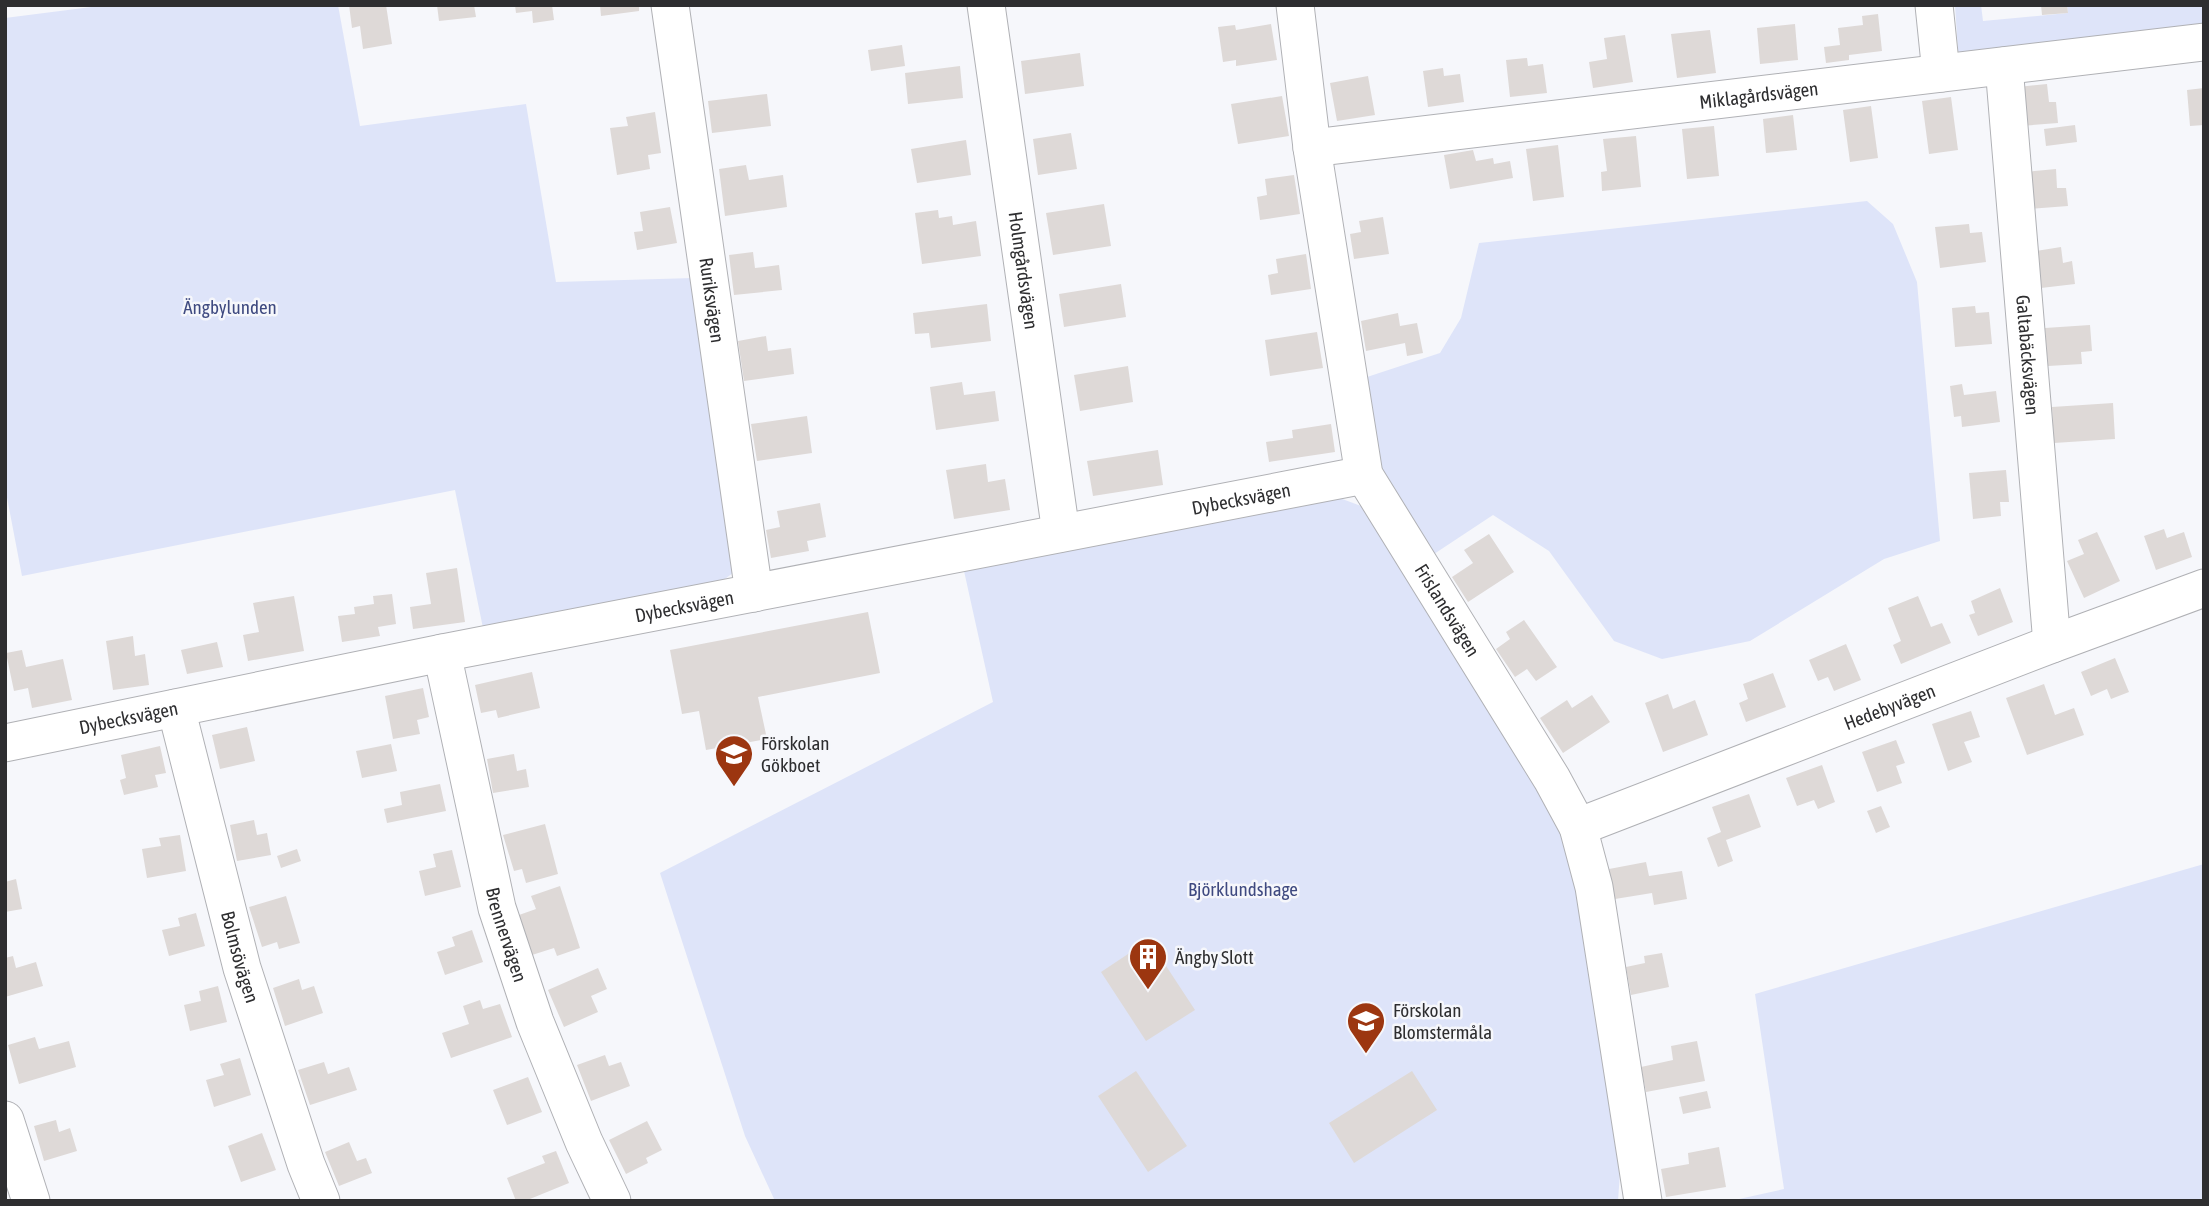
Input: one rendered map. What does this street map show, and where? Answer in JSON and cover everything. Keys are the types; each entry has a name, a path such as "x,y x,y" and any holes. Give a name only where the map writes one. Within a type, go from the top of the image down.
{"street":[{"name":"Ruriksvägen","path":"670,5 754,593"},
{"name":"Holmgårdsvägen","path":"986,5 1061,533"},
{"name":"Frislandsvägen","path":"1295,5 1312,148 1364,475 1552,779 1578,827 1594,887 1643,1201"},
{"path":"1934,5 1941,73"},
{"name":"Miklagårdsvägen","path":"1312,148 2204,42"},
{"name":"Galtabäcksvägen","path":"2004,66 2052,645"},
{"name":"Dybecksvägen","path":"5,743 442,653 1364,475"},
{"name":"Hedebyvägen","path":"1578,827 2204,588"},
{"name":"Brennervägen","path":"442,653 497,908 535,1022 584,1142 612,1201"},
{"name":"Bolmsövägen","path":"176,708 242,968 306,1164 321,1201"},
{"path":"5,1120 31,1201"}],"green space":[{"name":"Ängbylunden","path":"107,5 338,5 360,126 526,104 556,282 693,278 733,573 722,581 483,628 455,490 22,576 5,487 5,18"},
{"path":"1955,5 1981,5 1983,21 2068,13 2067,5 2204,5 2204,32 1971,58 1958,51"},
{"path":"1867,201 1893,224 1917,282 1940,541 1884,559 1750,641 1662,659 1614,641 1549,551 1493,515 1431,556 1381,468 1364,378 1440,353 1461,318 1479,243"},
{"name":"Björklundshage","path":"1337,497 1369,509 1569,830 1621,1158 1618,1201 775,1201 745,1136 660,873 993,702 964,571"},
{"path":"2204,864 2204,1201 1730,1201 1784,1189 1755,994"}],"building":[{"path":"349,5 386,5 392,44 363,49 360,26 352,28"},
{"path":"437,5 474,5 476,17 439,21"},
{"path":"515,5 552,5 554,20 533,23 532,11 516,13"},
{"path":"600,5 639,5 639,11 601,16"},
{"path":"2041,5 2067,5 2068,13 2042,15"},
{"path":"1878,14 1882,51 1849,55 1849,60 1826,63 1824,47 1840,45 1838,28 1863,25 1862,16"},
{"path":"1271,24 1277,60 1236,66 1236,60 1223,62 1218,27 1235,25 1236,30"},
{"path":"1795,24 1798,60 1760,64 1757,28"},
{"path":"1710,30 1716,73 1677,78 1671,34"},
{"path":"1625,35 1633,82 1593,88 1589,62 1607,59 1604,38"},
{"path":"902,45 905,66 871,71 868,50"},
{"path":"1080,53 1084,86 1025,94 1021,61"},
{"path":"1527,58 1528,66 1543,64 1547,93 1510,97 1506,60"},
{"path":"960,66 963,98 908,104 905,73"},
{"path":"1443,68 1444,76 1460,74 1464,102 1428,107 1423,71"},
{"path":"1368,76 1375,115 1337,121 1330,83"},
{"path":"2047,84 2049,102 2056,102 2058,123 2021,126 2018,87"},
{"path":"2204,88 2204,125 2190,126 2187,90"},
{"path":"767,94 771,126 712,133 708,101"},
{"path":"1282,96 1289,136 1238,144 1231,104"},
{"path":"1951,97 1958,150 1929,154 1922,101"},
{"path":"1871,106 1878,158 1850,162 1843,110"},
{"path":"655,112 661,153 648,155 650,169 617,175 610,128 628,126 626,117"},
{"path":"1793,115 1797,150 1766,153 1763,119"},
{"path":"2075,125 2077,142 2046,146 2044,129"},
{"path":"1714,126 1719,176 1687,179 1682,129"},
{"path":"1071,133 1077,169 1038,175 1033,139"},
{"path":"1636,136 1641,187 1602,191 1601,172 1607,171 1603,139"},
{"path":"966,140 971,175 917,183 911,149"},
{"path":"1558,145 1564,197 1533,201 1526,149"},
{"path":"1473,150 1476,161 1493,158 1494,164 1510,161 1513,178 1450,189 1444,155"},
{"path":"746,165 749,180 783,175 787,207 725,216 719,169"},
{"path":"2056,169 2057,188 2066,188 2068,206 2028,209 2025,172"},
{"path":"1294,175 1300,214 1260,220 1257,197 1267,195 1265,179"},
{"path":"1104,204 1111,246 1053,255 1046,213"},
{"path":"670,207 677,243 637,250 634,232 643,231 640,212"},
{"path":"938,210 939,218 952,216 953,225 976,221 981,256 922,264 915,213"},
{"path":"1383,217 1389,254 1354,259 1350,234 1361,232 1359,221"},
{"path":"1969,224 1970,233 1982,232 1986,262 1940,268 1935,227"},
{"path":"2061,247 2063,263 2072,261 2075,284 2041,288 2036,251"},
{"path":"753,252 755,268 779,265 782,290 734,295 729,255"},
{"path":"1306,254 1311,289 1271,295 1268,275 1278,273 1276,259"},
{"path":"1121,284 1126,317 1064,327 1059,294"},
{"path":"987,304 991,341 931,348 929,333 915,334 913,313"},
{"path":"1975,306 1976,313 1989,312 1992,344 1955,347 1952,308"},
{"path":"1398,313 1400,326 1417,323 1423,353 1407,356 1405,343 1366,351 1361,321"},
{"path":"2090,325 2092,351 2081,352 2082,364 2048,366 2045,328"},
{"path":"1317,332 1323,368 1270,376 1265,340"},
{"path":"766,336 768,351 791,348 794,374 744,381 738,341"},
{"path":"1128,366 1133,402 1080,411 1074,375"},
{"path":"962,382 964,395 995,391 999,421 936,430 930,387"},
{"path":"1962,384 1964,395 1996,391 2000,422 1962,427 1961,416 1954,417 1950,386"},
{"path":"2113,403 2115,439 2054,443 2052,407"},
{"path":"807,416 812,453 757,461 751,424"},
{"path":"1331,424 1335,452 1269,462 1266,442 1293,438 1292,430"},
{"path":"1158,450 1163,485 1093,496 1087,461"},
{"path":"986,464 988,482 1005,479 1010,510 954,519 946,470"},
{"path":"2006,470 2009,502 2000,502 2001,516 1973,519 1969,473"},
{"path":"820,503 826,537 807,541 809,551 771,558 766,530 780,527 777,511"},
{"path":"2164,529 2167,538 2184,532 2192,557 2156,570 2144,536"},
{"path":"2097,532 2120,581 2084,598 2067,561 2084,554 2078,540"},
{"path":"1489,534 1514,572 1468,602 1452,577 1473,563 1464,550"},
{"path":"457,568 465,622 413,629 410,607 431,604 426,573"},
{"path":"2000,588 2013,622 1978,636 1969,615 1975,613 1971,601"},
{"path":"392,594 396,624 378,627 380,636 342,642 338,616 355,614 354,607 374,604 373,596"},
{"path":"294,596 304,651 248,661 243,635 259,632 253,603"},
{"path":"1918,596 1931,627 1942,623 1951,643 1901,664 1893,645 1901,641 1888,608"},
{"path":"868,612 880,673 758,697 767,739 706,750 699,711 682,714 670,650"},
{"path":"1524,620 1557,667 1536,681 1527,669 1515,677 1496,649 1510,639 1506,632"},
{"path":"133,636 135,656 145,654 149,685 113,690 106,641"},
{"path":"217,642 223,667 187,674 181,650"},
{"path":"1846,644 1861,680 1834,691 1828,677 1818,681 1809,660"},
{"path":"22,650 26,667 63,659 72,700 32,708 28,688 14,691 6,653"},
{"path":"2115,658 2129,692 2111,699 2107,689 2091,696 2081,672"},
{"path":"532,672 540,708 498,718 496,710 481,713 475,685"},
{"path":"1773,673 1786,707 1746,722 1739,703 1748,699 1743,684"},
{"path":"2044,684 2055,715 2074,708 2084,735 2027,755 2006,698"},
{"path":"423,688 429,717 417,720 420,734 393,739 385,696"},
{"path":"1668,694 1673,709 1695,700 1708,735 1663,752 1645,703"},
{"path":"1592,695 1610,722 1563,753 1540,718 1567,700 1572,708"},
{"path":"1971,711 1980,737 1964,742 1972,762 1948,771 1932,724"},
{"path":"247,727 255,761 220,769 212,735"},
{"path":"1896,740 1905,763 1896,766 1902,783 1877,792 1862,752"},
{"path":"391,744 397,771 362,778 356,751"},
{"path":"160,746 166,773 155,775 158,787 124,795 120,780 126,778 121,755"},
{"path":"514,754 517,771 526,769 529,787 493,793 487,759"},
{"path":"1822,765 1835,802 1818,809 1814,800 1797,806 1786,778"},
{"path":"440,784 446,811 387,823 384,809 402,805 400,792"},
{"path":"1749,794 1761,827 1726,840 1733,861 1718,867 1707,838 1721,832 1712,807"},
{"path":"1881,806 1890,827 1876,833 1867,811"},
{"path":"254,820 257,835 267,833 271,855 237,861 230,825"},
{"path":"545,824 558,874 526,883 522,869 514,871 503,835"},
{"path":"180,835 186,871 147,878 142,849 161,846 159,838"},
{"path":"297,849 301,861 281,868 277,856"},
{"path":"452,850 461,887 425,896 419,871 436,867 433,854"},
{"path":"1646,862 1649,876 1682,871 1687,899 1654,905 1652,893 1615,899 1609,869"},
{"path":"16,879 22,909 5,912 5,882"},
{"path":"560,886 580,948 557,956 554,948 532,955 519,915 536,909 531,896"},
{"path":"286,896 300,943 279,949 277,942 262,947 249,907"},
{"path":"196,913 205,946 169,956 162,930 180,926 178,918"},
{"path":"472,930 483,962 445,975 437,952 455,946 452,937"},
{"name":"Ängby Slott","path":"1149,940 1195,1010 1146,1041 1101,972"},
{"path":"1662,953 1669,987 1631,995 1626,967 1645,963 1644,956"},
{"path":"13,956 16,968 36,962 43,986 5,997 5,958"},
{"path":"598,968 607,989 591,996 598,1012 564,1027 548,990"},
{"path":"299,979 302,990 314,986 323,1013 285,1026 273,988"},
{"path":"218,986 227,1022 190,1031 184,1005 201,1001 199,991"},
{"path":"480,1000 483,1009 500,1004 512,1037 451,1058 442,1033 469,1024 463,1006"},
{"path":"35,1037 39,1049 69,1041 76,1067 19,1084 8,1045"},
{"path":"1697,1041 1705,1081 1646,1092 1641,1067 1673,1060 1671,1046"},
{"path":"605,1055 609,1066 621,1062 630,1086 591,1101 577,1065"},
{"path":"240,1058 251,1095 214,1107 206,1080 224,1075 220,1064"},
{"path":"324,1062 328,1074 349,1067 357,1090 310,1105 298,1070"},
{"path":"1136,1071 1187,1146 1148,1172 1098,1096"},
{"path":"1412,1071 1437,1110 1354,1163 1329,1123"},
{"path":"528,1077 542,1112 507,1125 493,1090"},
{"path":"1707,1091 1711,1108 1683,1114 1679,1097"},
{"path":"56,1120 59,1132 70,1128 77,1151 44,1161 34,1126"},
{"path":"647,1121 662,1150 646,1158 648,1163 626,1174 609,1140"},
{"path":"262,1133 276,1170 241,1182 228,1146"},
{"path":"349,1142 357,1161 366,1158 372,1173 339,1186 325,1152"},
{"path":"1719,1147 1726,1187 1666,1197 1661,1169 1689,1164 1688,1153"},
{"path":"556,1151 569,1183 525,1201 516,1201 507,1178 545,1163 542,1156"}],"place":[{"name":"Förskolan Gökboet","path":"734,788"},
{"name":"Ängby Slott","path":"1148,991"},
{"name":"Förskolan Blomstermåla","path":"1366,1055"}]}
